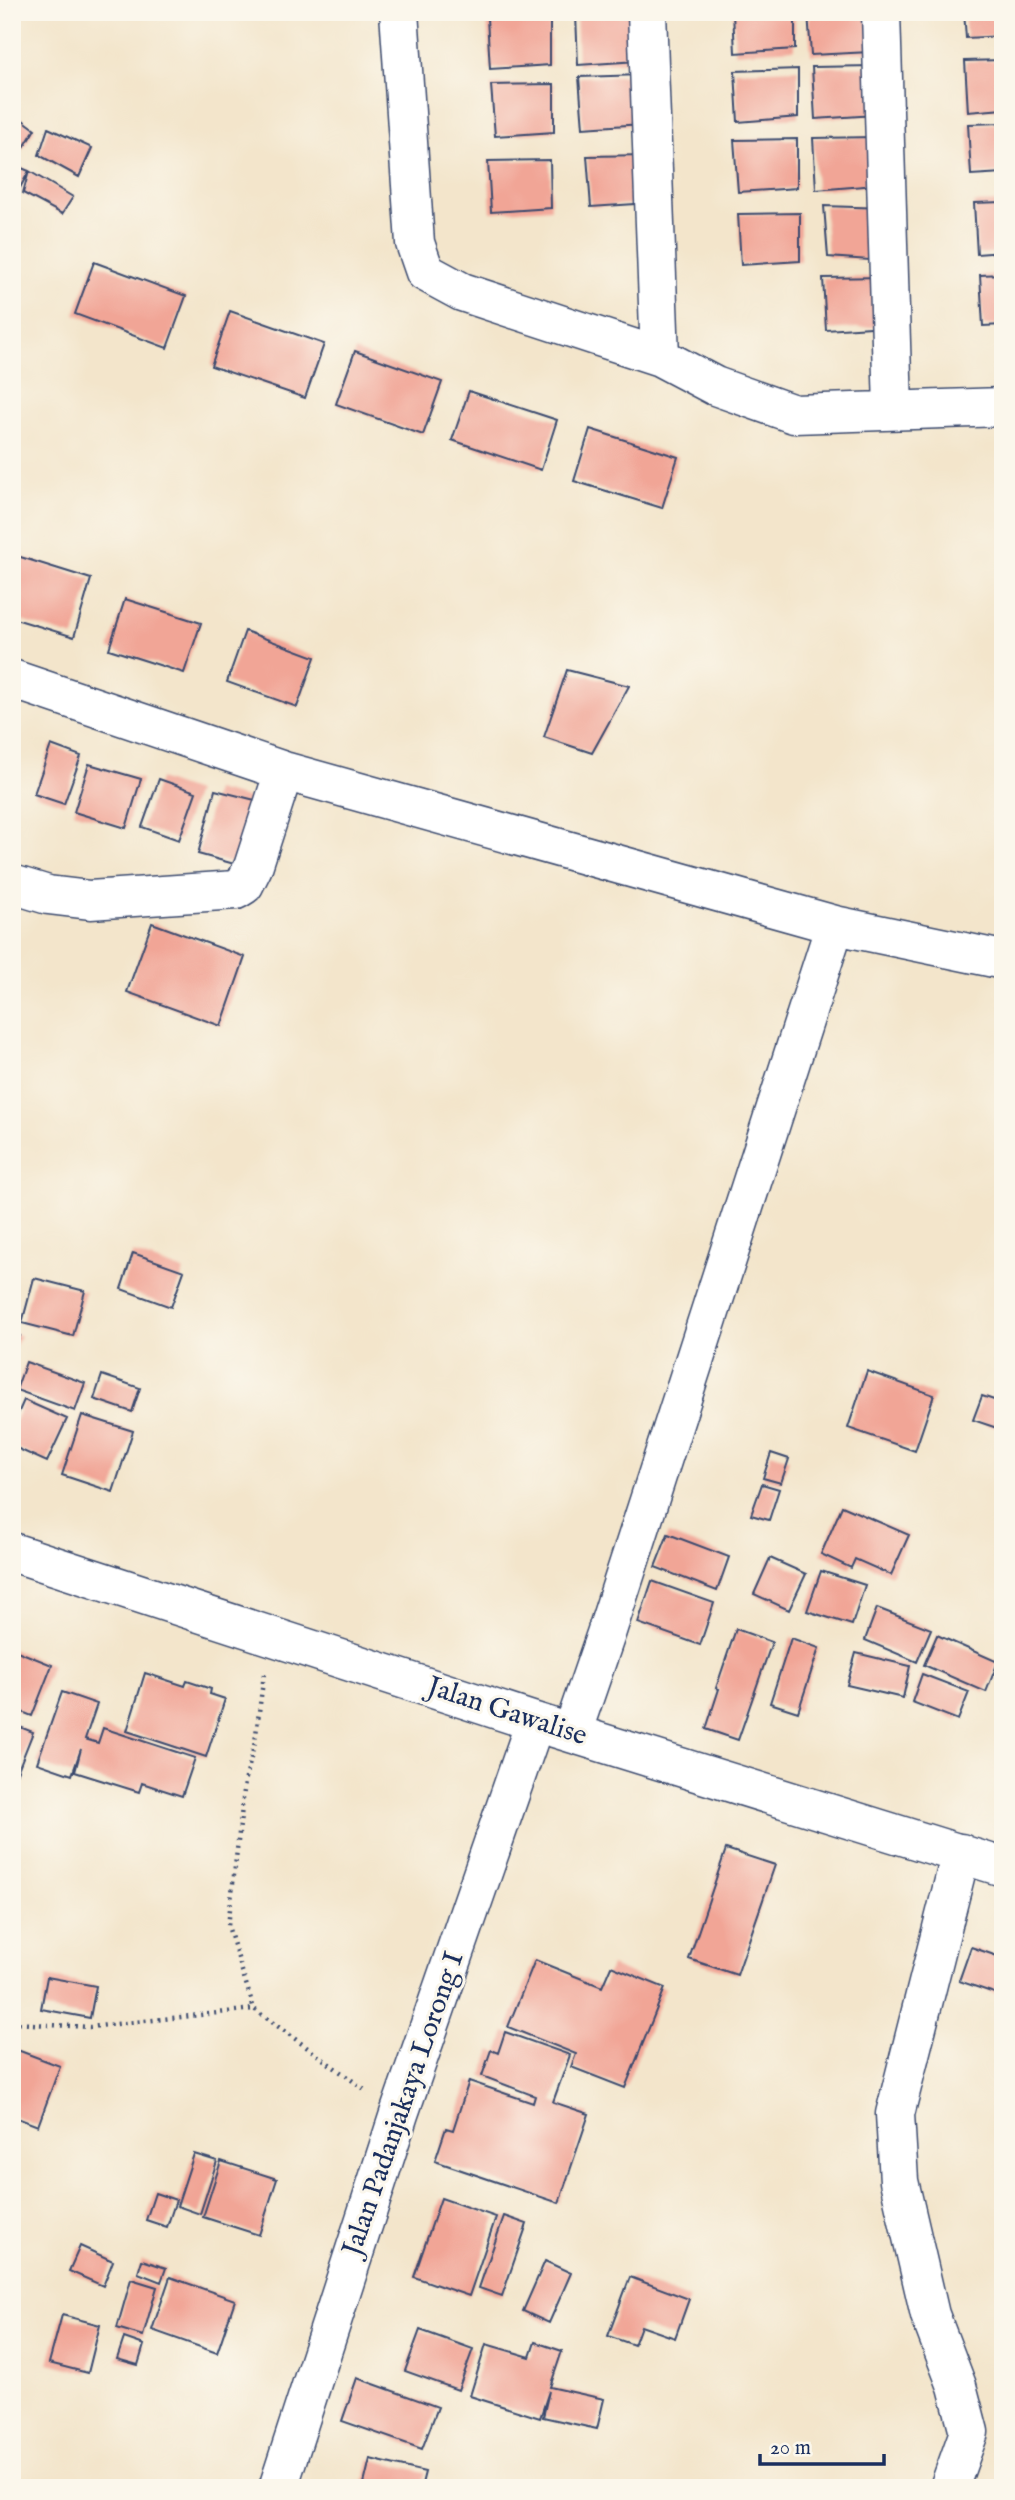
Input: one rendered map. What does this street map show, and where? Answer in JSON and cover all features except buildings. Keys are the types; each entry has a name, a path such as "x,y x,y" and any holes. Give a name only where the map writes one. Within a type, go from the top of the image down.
{"street":[{"path":"399,12 415,243 425,272 462,292 660,357 715,386 793,414 1003,407"},
{"path":"648,12 660,357"},
{"path":"881,12 893,410"},
{"path":"12,679 284,771 835,925 1003,960"},
{"path":"12,884 48,895 90,900 236,890 244,885 253,867 284,771"},
{"path":"572,1733 835,925"},
{"name":"Jalan Gawalise","path":"12,1552 535,1722 1003,1867"},
{"name":"Jalan Padanjakaya Lorong I","path":"278,2488 399,2114 535,1722"},
{"path":"950,2488 969,2432 967,2418 930,2315 900,2180 895,2115 961,1853"}],"path":[{"path":"270,1636 256,1742 244,1782 228,1926 254,2009 399,2114"},
{"path":"12,2023 90,2027 254,2009"}]}
